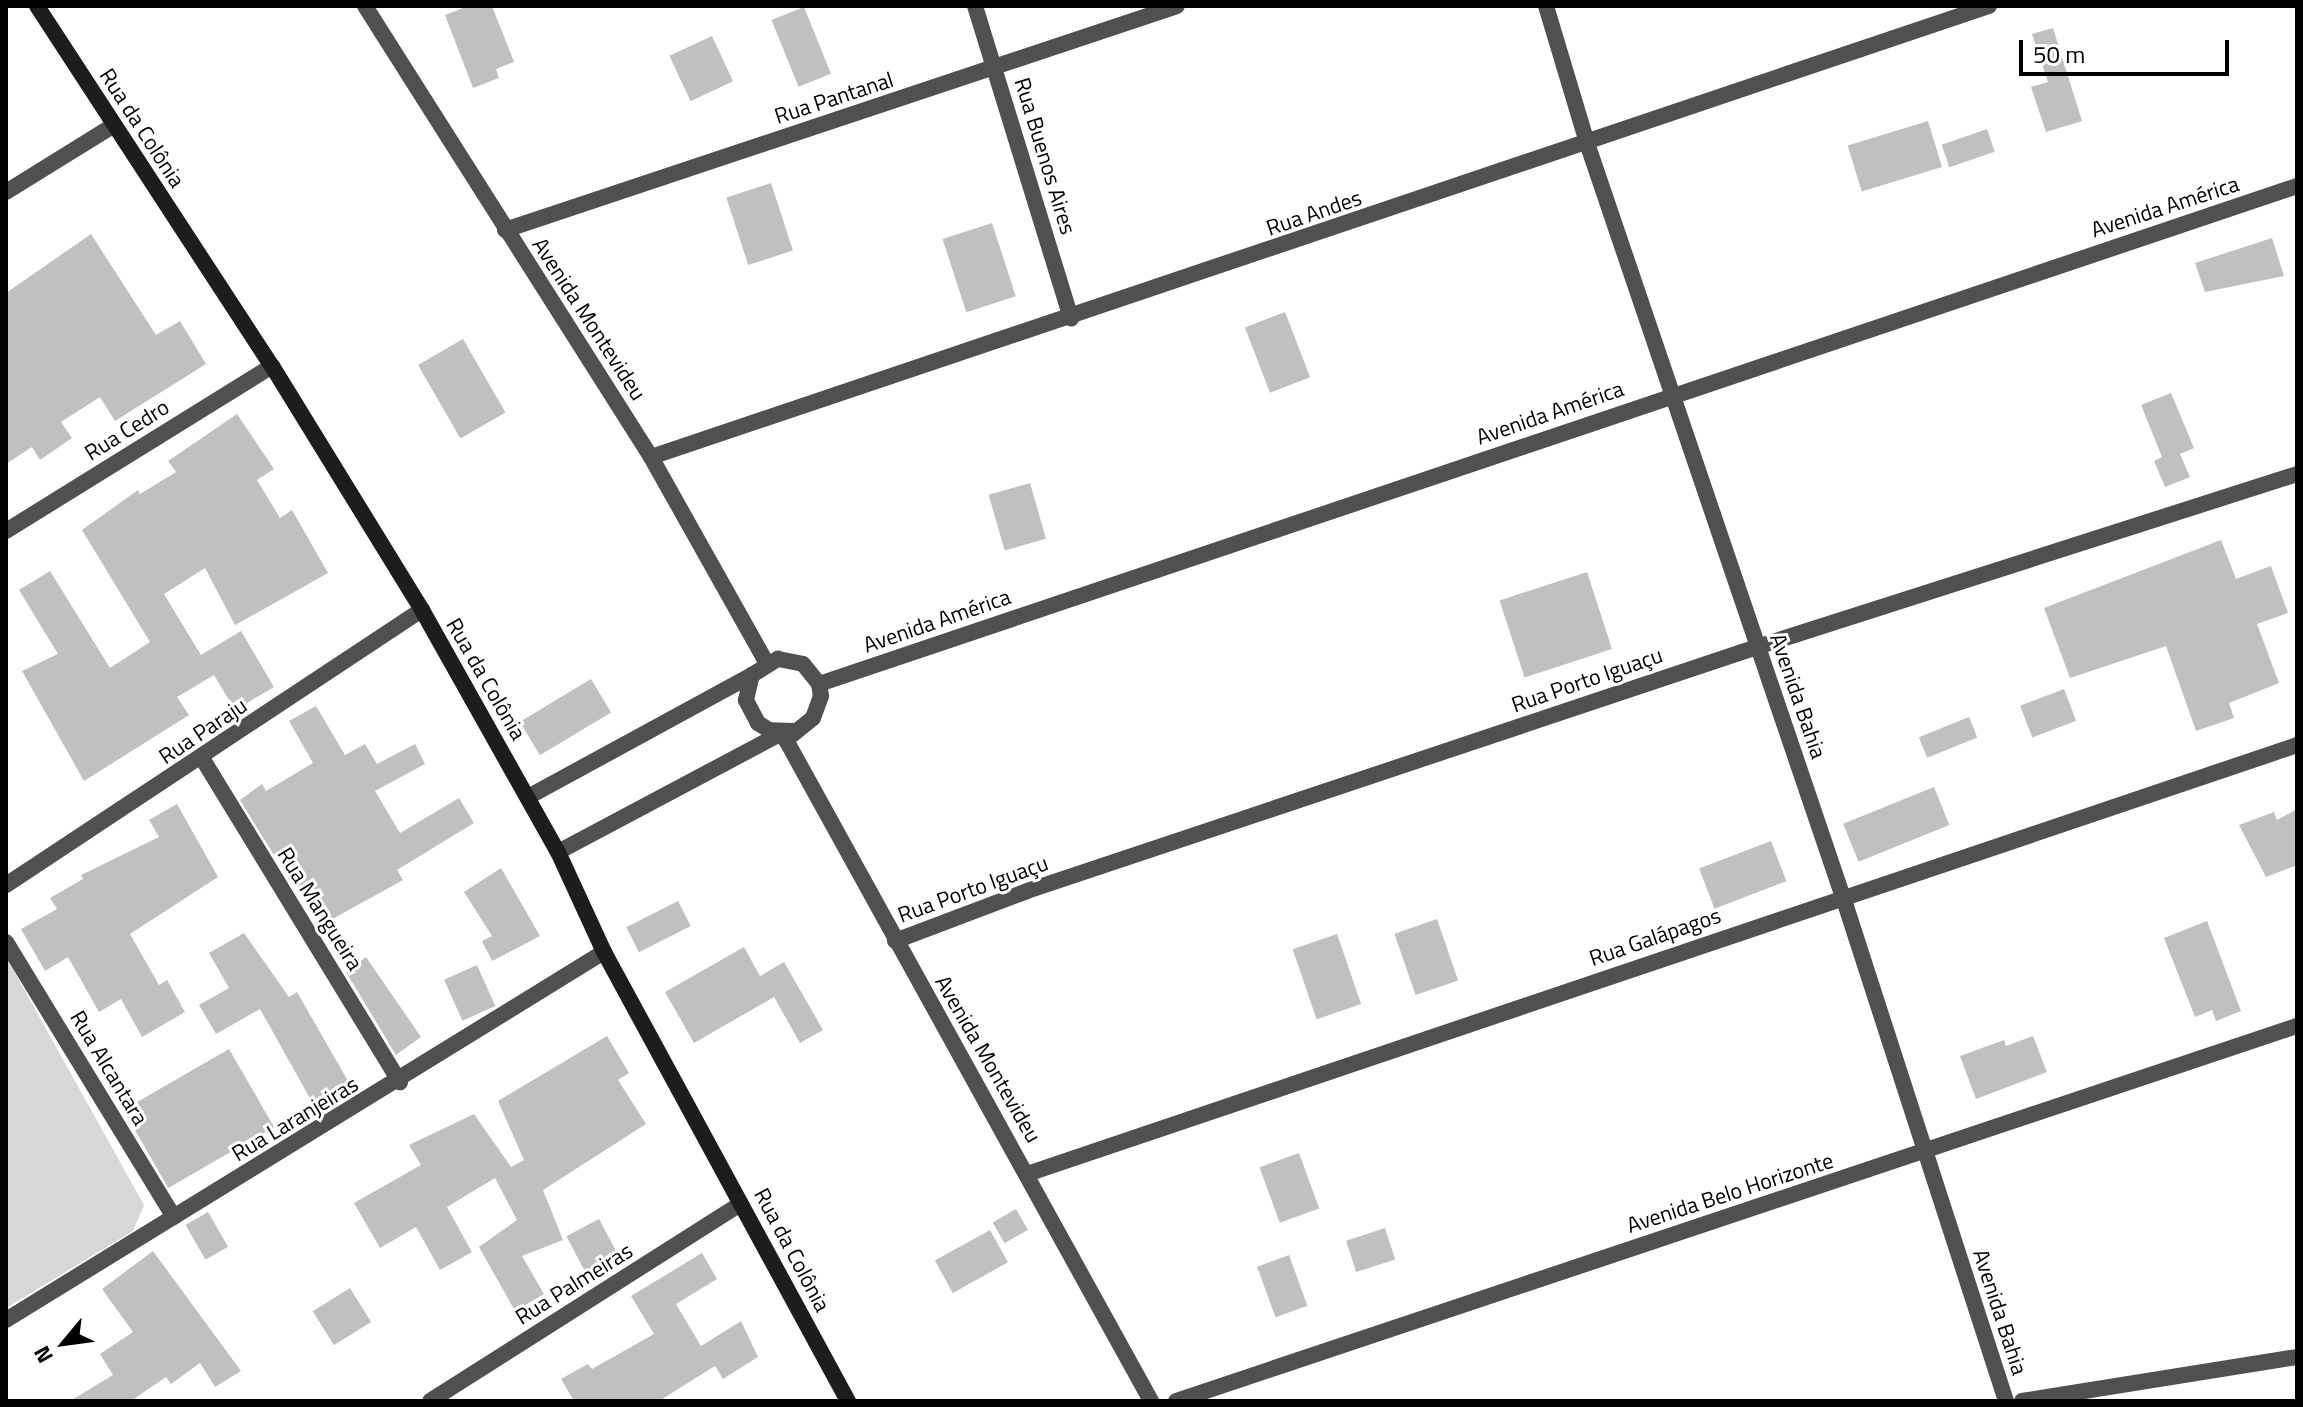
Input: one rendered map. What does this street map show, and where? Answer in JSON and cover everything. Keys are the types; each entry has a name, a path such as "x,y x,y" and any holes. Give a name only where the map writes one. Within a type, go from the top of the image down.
{"main road":[{"name":"Rua da Colônia","path":"37,6 272,366 422,610 558,852 604,952 848,1401"}],"street":[{"name":"Avenida Montevideu","path":"365,6 651,457 766,662"},
{"name":"Rua Buenos Aires","path":"975,6 1071,319"},
{"name":"Rua Pantanal","path":"505,230 1177,6"},
{"name":"Avenida Bahia","path":"1546,6 1587,143 1843,897 2006,1401"},
{"name":"Rua Andes","path":"651,457 1071,319 1989,6"},
{"path":"6,192 114,125"},
{"name":"Avenida América","path":"819,684 2297,186"},
{"name":"Rua Cedro","path":"6,531 272,366"},
{"name":"Rua Porto Iguaçu","path":"895,941 1027,891 1757,647 2297,474"},
{"name":"Rua Paraju","path":"6,885 422,610"},
{"path":"528,797 752,675 766,662 791,659 803,664 819,684 813,718 784,736 558,852"},
{"path":"752,675 746,687 750,713 758,723 784,736"},
{"name":"Avenida Montevideu","path":"784,736 1151,1401"},
{"name":"Rua Galápagos","path":"1027,1174 2297,745"},
{"name":"Rua Mangueira","path":"202,758 400,1082"},
{"name":"Rua Alcantara","path":"6,942 174,1217"},
{"name":"Rua Laranjeiras","path":"6,1320 400,1082 604,952"},
{"name":"Avenida Belo Horizonte","path":"1176,1401 2297,1026"},
{"name":"Rua Palmeiras","path":"430,1401 741,1204"},
{"path":"2022,1401 2297,1357"}],"shaded area":[{"path":"6,957 144,1205 133,1231 6,1308"}],"building":[{"path":"468,6 492,6 514,62 496,69 499,78 473,88 445,15"},
{"path":"804,7 831,74 799,87 772,20"},
{"path":"2053,28 2082,121 2046,132 2031,87 2048,82 2032,34"},
{"path":"712,36 733,81 691,101 669,56"},
{"path":"1928,121 1942,167 1862,191 1848,146"},
{"path":"1987,129 1995,152 1949,167 1942,145"},
{"path":"771,183 793,251 748,265 726,198"},
{"path":"992,223 1016,296 966,312 943,239"},
{"path":"91,234 156,335 180,321 206,364 115,421 100,397 61,422 72,438 40,460 32,447 6,464 6,293"},
{"path":"2272,238 2284,276 2205,292 2195,263"},
{"path":"1285,312 1310,377 1270,393 1245,327"},
{"path":"463,339 506,413 460,439 418,365"},
{"path":"2171,393 2194,448 2180,454 2190,477 2165,487 2154,461 2162,457 2141,405"},
{"path":"237,414 274,469 257,480 280,518 292,510 328,573 235,625 205,568 164,594 201,655 241,631 274,687 235,710 214,675 177,697 189,715 84,781 22,671 58,654 19,590 50,571 110,668 150,642 82,530 138,490 140,494 176,472 168,461"},
{"path":"1030,483 1046,539 1005,551 989,495"},
{"path":"2221,540 2236,579 2271,566 2288,613 2257,624 2279,683 2229,703 2234,718 2196,731 2166,646 2070,678 2044,608"},
{"path":"1587,572 1612,649 1525,677 1500,600"},
{"path":"591,679 611,712 540,755 520,722"},
{"path":"2064,689 2076,721 2032,738 2020,706"},
{"path":"316,706 345,755 365,744 377,764 415,744 425,764 375,791 400,833 459,798 474,823 397,870 403,880 318,927 281,850 274,855 240,800 262,784 266,791 313,763 289,721"},
{"path":"1969,717 1977,737 1927,758 1919,737"},
{"path":"1934,787 1949,825 1858,862 1843,824"},
{"path":"177,804 218,877 130,934 159,985 167,980 185,1012 142,1037 121,999 99,1012 68,957 45,971 21,929 57,909 50,898 83,879 81,875 159,837 149,820"},
{"path":"2297,809 2297,865 2266,877 2239,825 2274,812 2277,820"},
{"path":"1771,841 1786,881 1715,909 1699,869"},
{"path":"501,868 540,936 492,961 482,941 492,936 464,892"},
{"path":"678,901 691,926 639,952 626,927"},
{"path":"1437,919 1458,980 1416,995 1394,934"},
{"path":"2207,921 2241,1011 2216,1021 2212,1010 2195,1017 2164,938"},
{"path":"244,933 289,997 297,992 348,1081 312,1102 260,1009 216,1034 199,1005 229,988 209,953"},
{"path":"1337,934 1361,1004 1317,1019 1293,949"},
{"path":"744,947 760,976 784,962 823,1030 800,1043 774,997 694,1043 665,992"},
{"path":"366,957 421,1037 396,1055 346,972"},
{"path":"477,965 495,1006 462,1021 444,980"},
{"path":"607,1036 629,1073 618,1080 646,1124 543,1190 563,1240 522,1256 544,1294 515,1311 479,1247 517,1220 495,1178 447,1207 472,1252 440,1270 416,1227 380,1248 354,1203 421,1165 409,1145 474,1114 511,1167 524,1160 498,1101"},
{"path":"2033,1036 2047,1072 1976,1099 1960,1056 2004,1040 2006,1046"},
{"path":"229,1049 274,1127 168,1188 123,1110"},
{"path":"1299,1153 1319,1208 1280,1223 1260,1167"},
{"path":"1016,1209 1028,1230 1005,1243 993,1222"},
{"path":"208,1212 228,1247 205,1260 185,1225"},
{"path":"599,1219 620,1258 587,1275 566,1236"},
{"path":"1385,1228 1395,1259 1356,1272 1346,1241"},
{"path":"990,1230 1008,1262 953,1293 935,1261"},
{"path":"153,1251 241,1371 215,1387 200,1363 171,1384 166,1377 131,1401 70,1401 113,1375 100,1354 133,1332 102,1289"},
{"path":"702,1253 717,1279 676,1304 701,1346 741,1321 758,1357 723,1379 715,1366 659,1401 574,1401 561,1379 588,1364 592,1369 654,1334 631,1296"},
{"path":"1289,1255 1307,1306 1276,1317 1257,1267"},
{"path":"350,1288 371,1322 334,1345 313,1311"}]}
